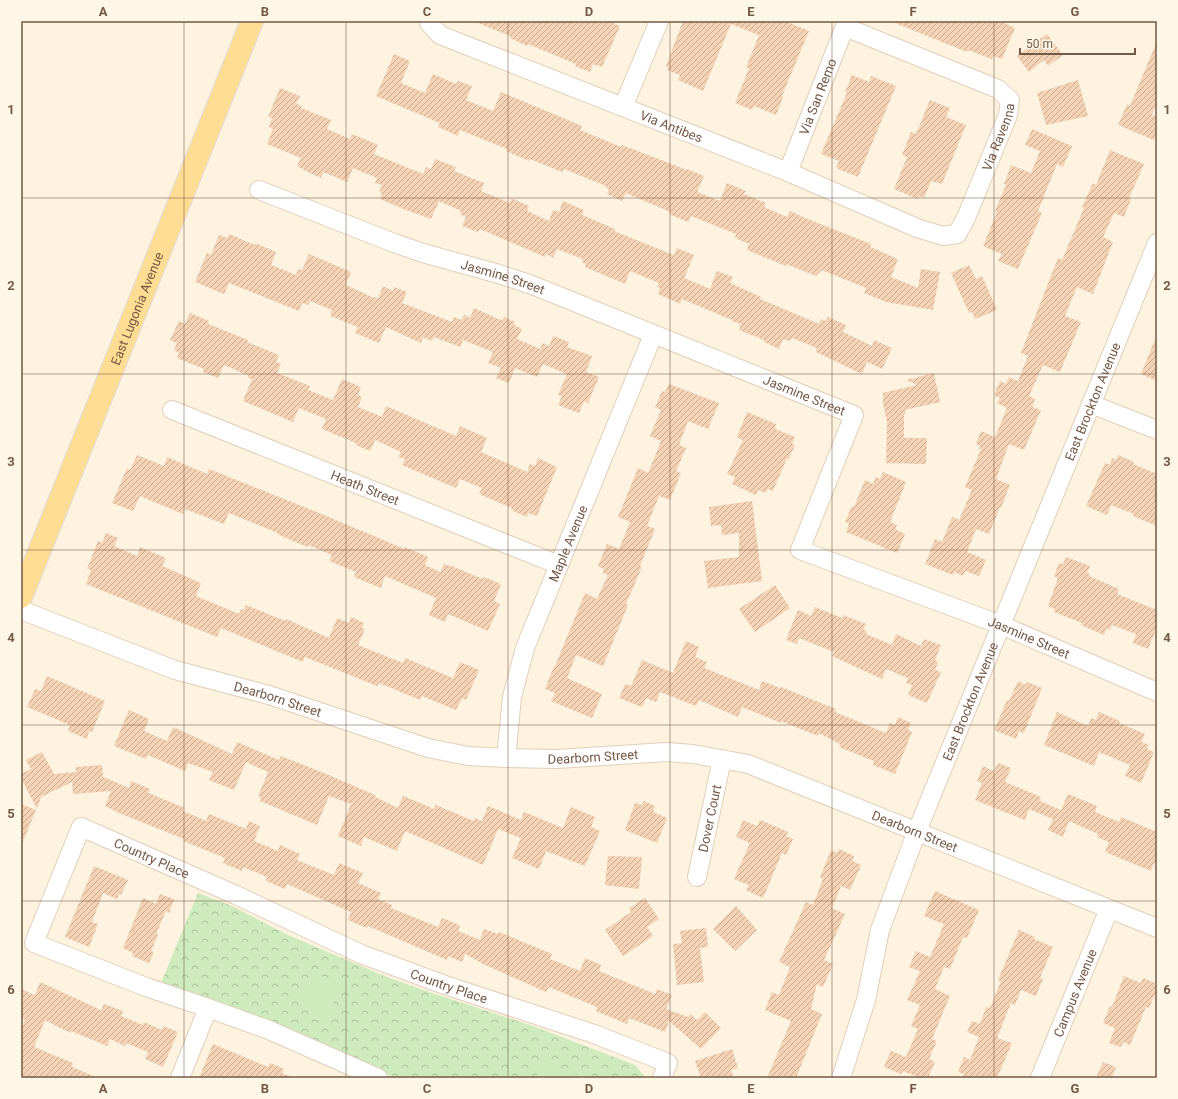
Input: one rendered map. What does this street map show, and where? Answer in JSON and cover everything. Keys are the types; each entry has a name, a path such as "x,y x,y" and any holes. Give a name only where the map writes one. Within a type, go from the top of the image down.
{"main road":[{"name":"East Lugonia Avenue","path":"21,596 252,21"}],"street":[{"name":"Via Antibes","path":"429,21 429,23 440,35 788,172 917,228"},
{"path":"623,107 659,21"},
{"name":"Via San Remo","path":"788,172 846,24"},
{"name":"Via Ravenna","path":"846,24 998,89 1010,100 1006,120 958,234 943,236 917,228"},
{"name":"Jasmine Street","path":"259,190 394,244 423,254 499,274 532,286 854,415 800,550 1001,625 1157,692"},
{"name":"East Brockton Avenue","path":"841,1078 866,1000 880,930 917,831 1157,243"},
{"name":"Maple Avenue","path":"506,758 512,698 518,673 532,630 653,335"},
{"path":"1091,404 1157,430"},
{"name":"Heath Street","path":"172,410 559,565"},
{"name":"Dearborn Street","path":"21,610 175,670 269,695 428,748 468,756 557,759 666,752 693,754 748,764 1157,928"},
{"name":"Dover Court","path":"697,877 722,759"},
{"name":"Country Place","path":"378,1078 269,1030 146,987 34,942 81,827 236,895 361,954 446,985 594,1034 668,1063 662,1078"},
{"name":"Campus Avenue","path":"1040,1078 1109,909"},
{"path":"180,1078 208,1008"}],"green space":[{"path":"198,893 232,906 288,935 387,977 533,1026 635,1065 646,1078 395,1078 321,1043 266,1020 161,983"},
{"path":"311,972 341,984 328,1017 298,1004"},
{"path":"542,1061 585,1078 536,1078"}],"building":[{"path":"473,21 608,21 620,26 602,67 593,64 590,72 575,66 576,64 528,44 527,46 510,38 510,36"},
{"path":"683,21 785,21 809,31 782,96 783,97 776,115 754,106 752,110 735,103 749,68 746,67 759,35 731,24 703,91 678,80 680,75 667,70 669,67 666,66"},
{"path":"890,21 1000,21 1015,28 1002,59 993,56 992,59 968,50 967,52"},
{"path":"1047,34 1063,55 1048,66 1044,60 1029,72 1017,56"},
{"path":"1157,41 1157,102 1152,115 1157,117 1157,132 1154,140 1118,125 1127,104 1130,106"},
{"path":"394,54 410,61 401,83 425,93 433,74 456,84 458,81 472,86 466,100 493,111 501,92 582,126 580,130 621,147 622,145 704,176 697,192 720,201 727,183 746,191 744,194 766,203 764,207 787,217 790,211 871,244 870,247 898,259 891,277 918,288 921,269 940,272 933,310 886,302 864,293 866,288 822,270 816,276 786,264 786,266 747,250 749,244 735,238 736,234 691,216 688,222 669,214 670,212 626,193 622,201 607,194 609,189 605,187 606,186 564,169 562,172 530,159 529,161 506,151 507,149 460,130 458,136 438,127 440,123 376,96"},
{"path":"852,75 869,82 871,76 896,86 858,177 836,168 839,161 821,154 847,93 845,92"},
{"path":"1078,80 1088,116 1046,125 1037,93"},
{"path":"280,88 300,96 296,104 302,106 301,108 331,120 327,129 350,139 352,134 378,145 374,154 423,174 426,167 431,169 435,159 456,167 454,171 484,183 481,191 510,203 511,198 529,206 527,211 549,221 553,210 559,212 563,201 584,210 582,215 615,229 614,231 674,255 677,248 694,255 684,278 710,289 717,271 733,277 730,283 761,297 760,299 819,324 821,319 826,321 828,317 846,325 843,332 872,346 874,340 892,348 882,369 867,362 862,374 816,352 817,348 792,338 790,341 783,339 779,349 764,342 764,340 739,330 741,324 682,299 680,304 658,294 660,288 657,287 659,283 630,271 625,284 585,267 586,264 582,262 583,259 557,249 553,258 546,254 545,257 480,229 478,232 462,226 466,217 460,214 461,211 439,201 431,219 401,208 380,199 382,193 379,192 382,185 375,183 377,178 353,168 347,182 323,172 321,178 297,166 301,158 267,144 273,129 269,127 272,118 268,117"},
{"path":"930,100 950,108 946,117 966,125 942,184 931,181 924,198 919,196 918,199 894,189 907,157 902,155 911,132 916,134"},
{"path":"1032,129 1072,146 1063,167 1057,164 1038,211 1042,213 1018,269 998,261 1002,254 983,246 997,212 995,211 1006,185 1004,184 1011,165 1031,173 1040,151 1025,145"},
{"path":"1110,150 1144,164 1129,198 1131,199 1124,217 1114,213 1103,237 1113,242 1093,294 1077,287 1065,316 1081,322 1060,372 1043,365 1029,396 1035,399 1032,407 1041,410 1024,450 1009,444 996,479 1010,485 989,534 976,529 967,552 986,560 979,576 965,571 963,576 954,572 953,575 925,564 935,539 942,542 952,517 959,520 972,490 965,487 981,449 979,449 980,446 976,444 981,431 995,437 1007,408 997,403 1000,398 994,395 1000,381 1006,384 1009,377 1018,381 1028,356 1021,353 1058,258 1062,260 1084,208 1082,207 1093,183 1096,185"},
{"path":"229,234 276,252 271,265 296,275 298,269 302,270 309,254 351,272 346,285 374,298 378,298 383,286 393,291 394,287 407,292 402,303 452,322 454,317 462,320 464,315 470,318 474,308 498,319 503,320 504,317 515,322 514,325 522,329 517,339 540,349 543,343 549,346 553,336 569,342 567,347 592,356 586,372 599,377 588,403 584,401 579,413 558,405 562,396 558,395 567,374 543,364 537,377 515,368 509,383 496,378 501,368 488,363 493,352 463,340 460,347 434,337 432,341 423,337 421,343 386,327 379,343 355,333 358,327 330,316 332,310 310,301 308,305 302,303 299,311 229,283 224,294 195,282 207,253 211,255 219,235 227,238"},
{"path":"969,265 976,279 982,276 997,310 975,319 972,312 969,313 951,273"},
{"path":"190,313 209,321 208,324 248,340 247,342 279,355 276,362 281,364 277,373 310,386 308,390 333,400 342,379 361,387 358,395 362,397 358,407 382,417 386,406 456,436 460,426 487,438 481,452 527,472 530,464 535,466 538,458 557,467 537,516 528,513 527,517 511,510 512,508 479,494 482,488 460,479 456,488 402,465 405,459 398,457 401,452 375,440 370,451 356,445 356,443 322,429 326,419 299,408 293,422 243,401 252,379 248,378 249,376 224,365 218,378 203,372 204,369 177,358 179,353 174,350 177,343 170,340 179,321 185,324"},
{"path":"1157,337 1157,381 1141,374"},
{"path":"934,373 940,402 905,410 906,414 904,414 904,438 927,438 926,464 886,463 887,422 883,403 883,393 917,385 906,380"},
{"path":"669,384 719,403 708,429 688,421 679,445 686,448 676,471 681,473 670,500 659,496 647,526 655,529 640,566 642,567 626,604 628,605 603,666 576,655 567,678 602,694 592,718 551,701 555,693 545,689 585,593 597,599 608,575 603,573 604,569 598,566 607,544 619,549 630,522 618,517 638,468 648,473 661,441 650,436 661,410 655,407 662,391 665,392"},
{"path":"747,412 776,424 775,429 795,437 792,444 795,445 789,459 787,458 773,491 768,489 766,493 758,490 756,495 732,484 735,477 727,474 743,440 737,437"},
{"path":"137,455 164,466 167,457 207,474 209,469 428,557 425,565 440,572 444,564 483,579 484,577 501,584 494,601 500,604 488,631 448,614 445,622 429,615 436,598 385,576 381,588 354,577 356,572 329,561 332,555 308,545 307,547 277,534 278,533 229,513 224,524 185,509 183,514 140,496 133,511 112,503 127,468 130,470"},
{"path":"1118,455 1134,462 1133,464 1157,474 1157,526 1133,516 1134,514 1111,505 1107,515 1086,506 1105,463 1110,465 1112,458 1116,460"},
{"path":"883,472 906,482 890,522 897,525 895,529 905,534 897,553 846,532 849,523 845,522 852,506 854,507 865,480 873,484 876,477 880,479"},
{"path":"752,501 762,581 708,588 704,561 739,557 739,533 722,535 721,525 711,526 709,507"},
{"path":"106,533 118,538 114,546 137,556 140,547 166,558 162,566 201,583 196,596 239,614 241,609 244,610 246,605 285,621 286,619 329,638 337,618 349,623 351,617 364,623 362,628 365,629 358,645 403,663 405,658 453,678 460,662 479,670 466,700 462,698 456,710 422,696 420,700 379,683 377,686 305,657 303,662 221,628 217,637 86,584 91,570 87,569 98,541 102,543"},
{"path":"1066,557 1090,566 1087,573 1090,574 1089,576 1119,589 1117,594 1157,610 1157,628 1148,649 1133,643 1136,634 1112,625 1110,630 1107,628 1104,635 1081,625 1082,623 1054,612 1055,609 1048,606 1058,578 1054,576 1059,563 1063,564"},
{"path":"775,585 790,608 755,632 739,609"},
{"path":"815,607 842,618 843,615 866,624 863,630 867,631 866,634 892,645 896,634 921,646 924,639 941,645 935,660 938,662 935,670 941,672 927,703 908,695 912,685 906,683 908,678 886,669 882,679 832,656 834,652 799,638 797,644 786,640 798,610 811,616"},
{"path":"686,641 699,647 695,657 707,662 704,668 759,690 762,681 780,688 781,687 836,709 835,712 886,733 890,723 895,725 898,717 911,723 908,730 912,732 895,774 873,765 874,761 839,747 840,744 819,733 818,736 742,707 738,717 699,700 696,706 660,692 656,702 646,698 642,707 619,698 625,684 631,686 642,660 673,673"},
{"path":"47,676 105,701 92,732 89,731 87,739 68,731 70,725 27,707 35,689 41,691"},
{"path":"1018,681 1025,685 1027,682 1042,688 1024,733 1019,731 1016,739 994,730 1007,700 1009,701"},
{"path":"129,710 149,719 144,731 167,741 173,727 232,754 237,742 279,760 281,756 319,771 375,795 375,797 398,808 403,796 434,809 436,805 474,821 475,818 482,821 488,806 521,820 524,812 563,828 571,807 595,817 591,827 600,831 585,866 546,851 539,869 512,858 521,838 498,829 483,865 405,831 397,851 364,837 361,846 338,836 351,804 329,796 317,825 260,801 261,797 258,796 268,772 246,762 234,790 209,780 213,772 188,763 185,771 148,755 146,759 114,746"},
{"path":"1057,712 1088,726 1091,718 1096,720 1099,712 1120,721 1119,723 1145,734 1141,742 1149,745 1147,749 1154,752 1141,783 1125,776 1130,765 1099,752 1094,766 1044,745"},
{"path":"42,752 54,774 76,772 76,767 102,765 103,777 129,788 131,781 150,789 148,793 185,808 183,811 206,821 209,814 246,829 249,821 260,826 254,841 278,851 280,845 300,854 297,860 334,875 339,863 363,873 358,883 381,893 378,899 392,905 391,908 438,927 442,918 460,925 458,931 480,940 484,929 498,934 499,932 552,954 550,959 580,971 585,958 601,965 599,971 655,994 657,989 672,995 666,1009 688,1017 691,1014 697,1020 705,1012 721,1028 701,1049 669,1021 665,1032 629,1018 627,1024 596,1011 597,1007 549,987 546,992 485,965 465,954 462,962 448,956 447,960 368,926 367,928 348,920 351,912 287,884 285,889 266,881 267,877 243,867 242,871 223,863 225,858 105,806 111,791 73,794 72,782 41,797 37,809 21,778 21,774 31,769 26,760"},
{"path":"998,763 1011,768 1005,782 1041,797 1040,801 1061,810 1068,794 1097,806 1095,812 1119,822 1121,817 1157,832 1157,864 1154,863 1151,871 1105,852 1109,842 1097,837 1098,834 1069,821 1063,837 1048,830 1053,819 1029,809 1025,820 975,800 982,783 977,781 983,766 994,771"},
{"path":"644,801 655,806 653,812 667,818 657,843 625,830 635,803 642,805"},
{"path":"21,804 36,810 21,846"},
{"path":"743,820 757,826 760,820 788,832 786,836 793,839 786,855 782,853 763,898 746,890 749,885 734,879 750,843 736,837"},
{"path":"839,849 854,856 852,861 861,865 850,890 841,886 832,908 845,914 824,960 833,964 823,987 817,984 811,1009 822,1014 796,1078 767,1078 791,1021 765,1010 772,992 779,995 790,967 779,962 806,902 813,905 823,879 820,877 831,850 837,853"},
{"path":"608,856 642,857 639,889 605,885"},
{"path":"94,866 128,880 121,895 119,894 117,899 103,893 92,922 98,924 89,947 65,937"},
{"path":"935,891 979,910 967,938 963,937 950,969 944,967 935,989 950,996 932,1039 937,1041 929,1059 935,1062 928,1078 921,1078 903,1071 901,1074 884,1067 891,1051 906,1057 918,1029 911,1026 920,1005 907,1000 920,971 909,967 916,951 930,957 944,924 924,916"},
{"path":"160,894 174,899 169,913 166,911 156,934 158,935 151,951 154,952 149,963 132,956 133,953 123,948 143,898 156,904"},
{"path":"645,898 659,919 647,927 653,936 623,956 605,930 631,912 629,908"},
{"path":"736,906 757,930 735,951 713,929"},
{"path":"706,928 708,947 700,948 704,982 677,985 673,944 682,943 680,931"},
{"path":"1019,930 1035,937 1034,939 1053,947 1040,978 1043,979 1036,996 1021,990 1015,1005 1011,1003 997,1038 1012,1043 997,1078 962,1078 964,1074 958,1072 964,1057 970,1060 979,1037 967,1032 972,1021 980,1024 986,1007 990,1008 1001,981 998,980"},
{"path":"1124,976 1141,983 1143,978 1157,984 1157,990 1149,1008 1146,1007 1130,1045 1123,1042 1121,1047 1109,1043 1115,1028 1103,1023 1110,1006 1112,1007"},
{"path":"40,982 101,1010 104,1004 123,1011 121,1016 143,1025 144,1022 162,1030 163,1026 178,1032 163,1067 145,1059 148,1052 126,1043 125,1046 110,1039 107,1046 71,1031 71,1033 45,1020 34,1047 73,1063 72,1067 98,1078 21,1078 21,1029 25,1020 21,1018 21,989 35,995"},
{"path":"213,1044 268,1067 270,1063 284,1069 282,1073 294,1078 199,1078"},
{"path":"732,1049 738,1068 731,1070 734,1078 701,1078 695,1061"},
{"path":"1103,1062 1116,1067 1112,1078 1096,1078"}]}
